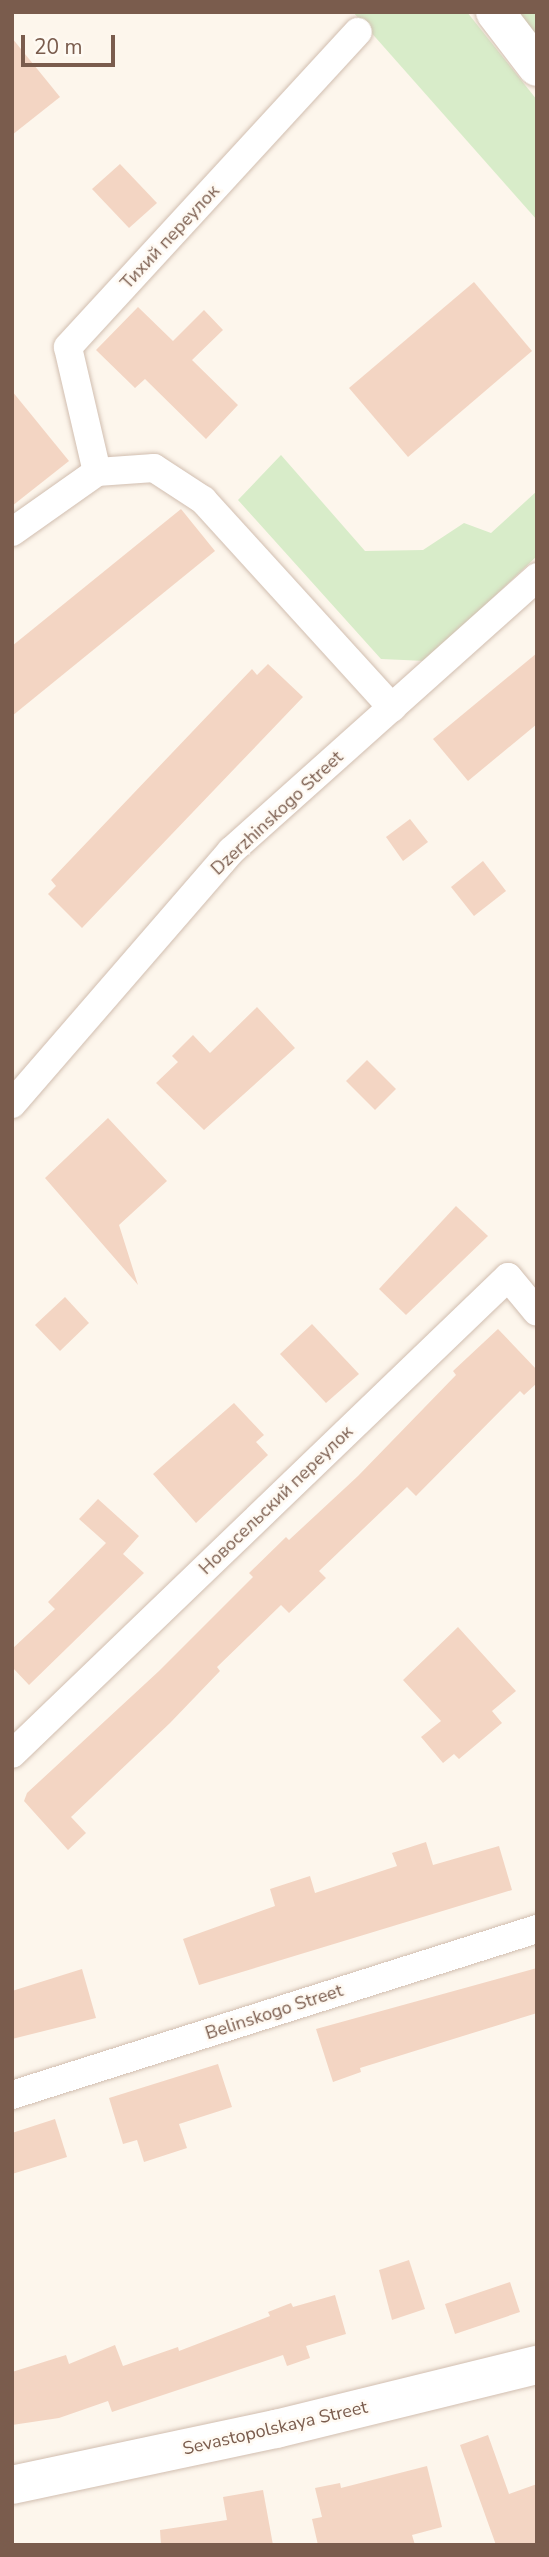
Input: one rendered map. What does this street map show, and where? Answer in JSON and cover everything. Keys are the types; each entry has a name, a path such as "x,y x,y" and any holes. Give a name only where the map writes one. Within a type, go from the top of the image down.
{"main road":[{"path":"495,12 537,66"},
{"name":"Sevastopolskaya Street","path":"12,2485 276,2429 537,2365"}],"street":[{"name":"Тихий переулок","path":"97,472 68,347 358,32"},
{"path":"12,531 97,472 154,468 203,500 392,708"},
{"name":"Dzerzhinskogo Street","path":"12,1104 231,851 537,577"},
{"name":"Новосельский переулок","path":"12,1754 508,1277 537,1312"},
{"name":"Belinskogo Street","path":"12,2095 537,1929"}],"green space":[{"path":"353,12 467,12 537,100 537,220"},
{"path":"515,12 537,12 537,39"},
{"path":"281,455 365,551 423,550 464,523 491,533 537,491 537,556 426,661 381,659 238,500"}],"building":[{"path":"12,38 60,97 12,135"},
{"path":"120,164 157,203 129,228 92,189"},
{"path":"474,282 532,351 408,457 349,388"},
{"path":"138,307 173,341 204,310 223,330 192,360 238,405 206,439 145,379 135,388 96,350"},
{"path":"12,391 69,461 12,506"},
{"path":"181,509 215,551 12,716 12,646"},
{"path":"537,653 537,724 468,781 433,739"},
{"path":"268,664 303,697 82,928 48,894 56,886 51,880 252,669 257,675"},
{"path":"410,819 428,842 403,861 386,837"},
{"path":"483,861 506,891 474,916 451,887"},
{"path":"257,1007 295,1048 204,1130 156,1083 178,1062 172,1056 193,1035 210,1053"},
{"path":"367,1060 396,1089 375,1110 346,1081"},
{"path":"108,1118 167,1181 119,1225 138,1285 45,1178"},
{"path":"456,1206 488,1236 406,1315 379,1289"},
{"path":"65,1297 89,1323 60,1351 35,1325"},
{"path":"312,1324 359,1374 326,1403 280,1354"},
{"path":"498,1329 537,1370 537,1383 524,1395 520,1391 416,1496 407,1487 319,1571 326,1578 289,1613 281,1605 217,1667 220,1671 170,1723 71,1817 86,1833 68,1850 24,1801 27,1793 159,1671 253,1577 249,1573 286,1537 289,1540 358,1476 456,1375 453,1371"},
{"path":"234,1403 264,1435 256,1442 268,1455 196,1523 153,1474"},
{"path":"98,1499 139,1536 123,1554 144,1573 29,1685 12,1667 12,1649 55,1609 48,1602 106,1543 79,1519"},
{"path":"458,1627 516,1691 492,1711 502,1723 459,1759 454,1754 443,1763 421,1737 441,1721 403,1680"},
{"path":"426,1842 433,1865 499,1846 512,1890 199,1985 183,1939 275,1906 270,1889 310,1876 315,1893 397,1866 392,1853"},
{"path":"537,1968 537,2013 360,2068 361,2072 333,2082 316,2029"},
{"path":"82,1969 96,2018 12,2039 12,1991"},
{"path":"218,2064 232,2107 179,2124 187,2148 144,2162 137,2140 123,2144 109,2098"},
{"path":"55,2119 67,2157 12,2174 12,2133"},
{"path":"409,2260 425,2309 392,2320 379,2270"},
{"path":"510,2282 520,2312 455,2334 445,2304"},
{"path":"335,2295 346,2334 306,2346 310,2358 287,2366 283,2355 112,2412 108,2401 59,2418 12,2425 12,2372 66,2355 69,2364 115,2345 123,2366 178,2347 179,2351 270,2316 268,2312 291,2303 293,2307"},
{"path":"488,2435 509,2494 537,2484 537,2545 496,2545 460,2445"},
{"path":"427,2466 442,2527 412,2535 415,2545 318,2545 312,2519 322,2517 315,2488 340,2483 341,2488"},
{"path":"263,2490 273,2545 161,2545 160,2530 227,2520 223,2497"}]}
